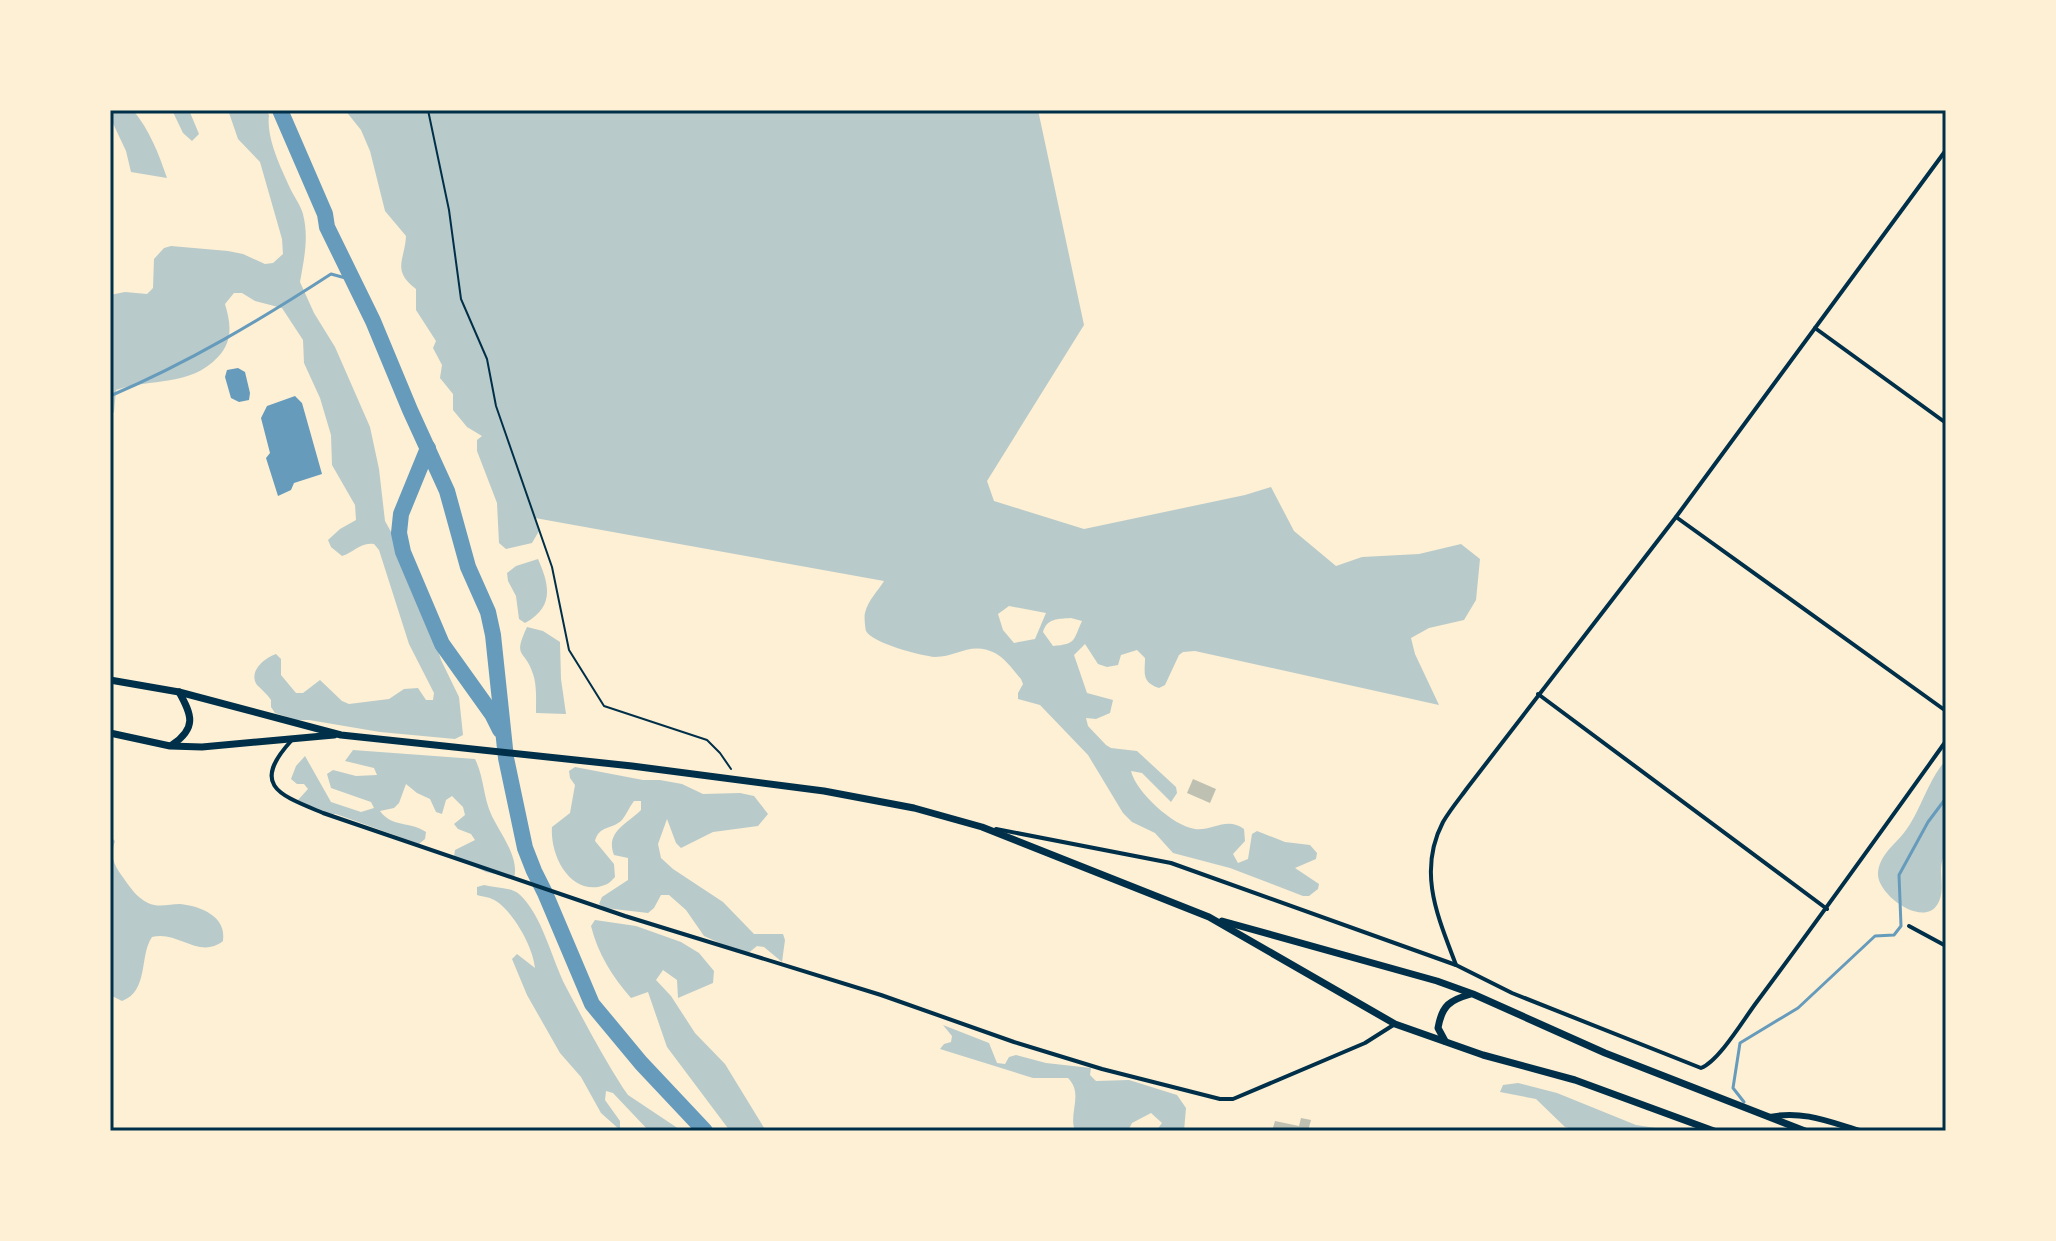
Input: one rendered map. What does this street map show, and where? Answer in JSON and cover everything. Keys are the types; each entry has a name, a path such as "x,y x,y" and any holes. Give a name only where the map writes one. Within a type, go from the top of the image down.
{"main road":[{"path":"110,680 179,692 341,735"},
{"path":"170,746 190,727 189,713 179,692"},
{"path":"110,733 170,746 202,747 341,735 387,739 727,778 824,791 914,808 982,827 1209,917 1473,994 1605,1053 1805,1131"},
{"path":"1209,917 1395,1024 1575,1080 1714,1131"},
{"path":"1446,1042 1438,1028 1442,1010 1454,999 1473,994"},
{"path":"1769,1117 1788,1113 1811,1116 1860,1131"}],"street":[{"path":"1456,965 1430,888 1435,844 1443,823 1538,694 1676,517 1946,150"},
{"path":"1815,328 1946,423"},
{"path":"1676,517 1946,711"},
{"path":"1538,694 1827,909"},
{"path":"293,739 276,758 271,771 277,788 289,798 323,813 500,875 881,995 1073,1060 1220,1099 1233,1099 1251,1093 1365,1043 1395,1024"},
{"path":"982,827 1171,863 1456,965 1512,993 1696,1068 1706,1066 1827,909 1946,741"},
{"path":"1909,926 1946,946"}],"path":[{"path":"428,110 449,210 461,299 487,359 496,406 552,567 569,650 604,706 707,740 731,769 727,778"}],"shaded area":[{"path":"110,110 133,110 153,142 167,178 131,172"},
{"path":"172,110 189,110 199,134 192,141 183,133"},
{"path":"228,110 266,110 269,115 276,154 305,223 300,282 335,347 370,427 385,521 400,548 424,606 441,660 459,697 463,735 455,739 296,720 275,713 271,700 257,685 254,675 259,666 276,654 281,659 281,675 296,693 303,693 320,680 349,704 389,699 404,689 418,688 426,700 433,700 434,693 409,644 379,550 374,544 369,544 342,556 328,540 356,520 355,505 332,465 331,435 320,398 304,363 303,340 282,308 234,293 225,304 229,332 226,345 218,357 207,367 183,377 116,390 114,412 110,416 110,295 125,292 147,294 153,288 154,259 164,248 171,246 228,251 265,264 273,263 283,254 282,239 260,162 238,139"},
{"path":"345,110 1038,110 1084,325 987,481 994,501 1084,529 1271,487 1294,531 1336,566 1362,557 1419,554 1461,544 1480,559 1476,600 1464,620 1429,628 1411,638 1415,654 1439,705 1195,651 1179,655 1165,685 1159,688 1147,680 1145,658 1137,650 1121,655 1118,665 1107,667 1098,664 1085,644 1074,655 1087,693 1113,700 1110,713 1096,719 1086,718 1088,726 1111,748 1137,751 1176,787 1177,793 1171,802 1142,773 1131,771 1148,798 1166,815 1186,827 1202,829 1232,824 1244,829 1245,841 1233,854 1238,863 1248,859 1252,834 1257,831 1285,842 1310,845 1317,853 1316,859 1295,868 1319,884 1318,889 1309,896 1303,896 1230,868 1173,853 1155,833 1132,822 1123,813 1088,755 1040,705 1018,699 1023,684 1021,679 999,655 979,649 935,657 898,648 870,636 866,631 865,613 884,581 535,518 539,531 532,543 506,549 499,543 497,503 477,451 477,440 482,436 467,427 453,410 453,394 440,378 442,365 433,348 436,341 416,310 416,289 402,270 406,236 385,211 370,151 361,130","holes":["1009,606 1046,613 1035,639 1014,643 1003,630 998,614","1071,618 1082,621 1075,637 1066,644 1053,646 1043,632 1045,627 1054,620"]},
{"path":"538,559 547,595 541,610 525,623 519,619 516,596 507,573 516,566"},
{"path":"527,627 543,631 560,642 566,714 536,713 534,678 520,649"},
{"path":"353,750 475,759 491,814 514,862 514,878 486,872 454,857 455,850 475,840 454,824 465,815 463,807 452,796 446,800 442,814 436,812 430,799 406,784 399,803 394,808 380,811 390,820 426,832 425,839 419,844 336,814 326,814 298,800 308,789 291,779 296,766 305,756 331,802 361,812 374,808 371,802 331,788 327,774 333,770 356,776 377,775 374,768 345,761"},
{"path":"1946,760 1948,825 1941,867 1941,892 1937,905 1922,913 1893,900 1880,883 1878,875 1880,863 1909,825"},
{"path":"575,767 682,784 703,794 740,793 754,796 768,814 758,826 713,832 681,848 667,819 658,844 661,858 723,902 754,934 783,934 782,962 764,947 757,946 746,955 704,936 686,910 669,895 661,895 648,913 605,908 599,904 602,897 628,880 628,858 614,855 612,840 619,829 641,810 641,801 634,801 622,820 600,832 595,841 614,864 615,877 607,884 587,887 569,877 554,848 552,827 570,813 575,785 569,771"},
{"path":"110,836 115,841 113,859 116,867 140,898 156,905 196,907 216,919 223,932 223,941 205,947 171,937 152,937 140,981 131,996 122,1001 110,995"},
{"path":"484,885 512,890 527,903 540,925 566,987 623,1088 628,1095 682,1131 649,1131 613,1093 606,1091 605,1100 620,1121 620,1130 601,1113 581,1077 560,1053 527,995 512,959 517,954 535,968 527,941 503,906 477,895 477,887"},
{"path":"595,920 636,926 681,942 699,953 714,971 713,983 678,998 677,980 663,970 656,980 671,996 695,1033 725,1064 766,1131 730,1131 667,1047 648,992 631,998 612,973 594,936 591,926"},
{"path":"943,1025 989,1043 997,1063 1005,1064 1009,1057 1016,1055 1046,1063 1091,1068 1090,1075 1096,1081 1129,1080 1177,1095 1186,1108 1184,1131 1156,1131 1162,1123 1151,1113 1132,1123 1128,1131 1075,1131 1075,1090 1068,1078 1033,1078 940,1049 951,1042 952,1036"},
{"path":"1518,1083 1557,1093 1636,1125 1675,1131 1565,1127 1536,1099 1500,1092 1503,1085"}],"water":[{"path":"238,368 245,372 250,393 249,400 239,402 231,398 225,377 227,370"},
{"path":"295,396 302,403 322,474 294,483 291,490 278,496 266,458 270,453 261,418 267,406"}],"building":[{"path":"1193,779 1216,789 1210,803 1187,793"},
{"path":"1301,1118 1311,1120 1308,1131 1272,1131 1275,1121 1299,1126"}],"waterway":[{"path":"280,110 325,214 327,227 373,321 447,491 468,567 488,612 506,758 525,848 534,871 592,1004 641,1063 705,1131"},
{"path":"110,396 223,340 331,274 353,280"},
{"path":"428,448 401,514 399,533 403,552 442,644 500,730"},
{"path":"1744,1102 1733,1088 1740,1043 1798,1008 1875,936 1894,935 1901,926 1899,875 1928,822 1946,798"}]}
